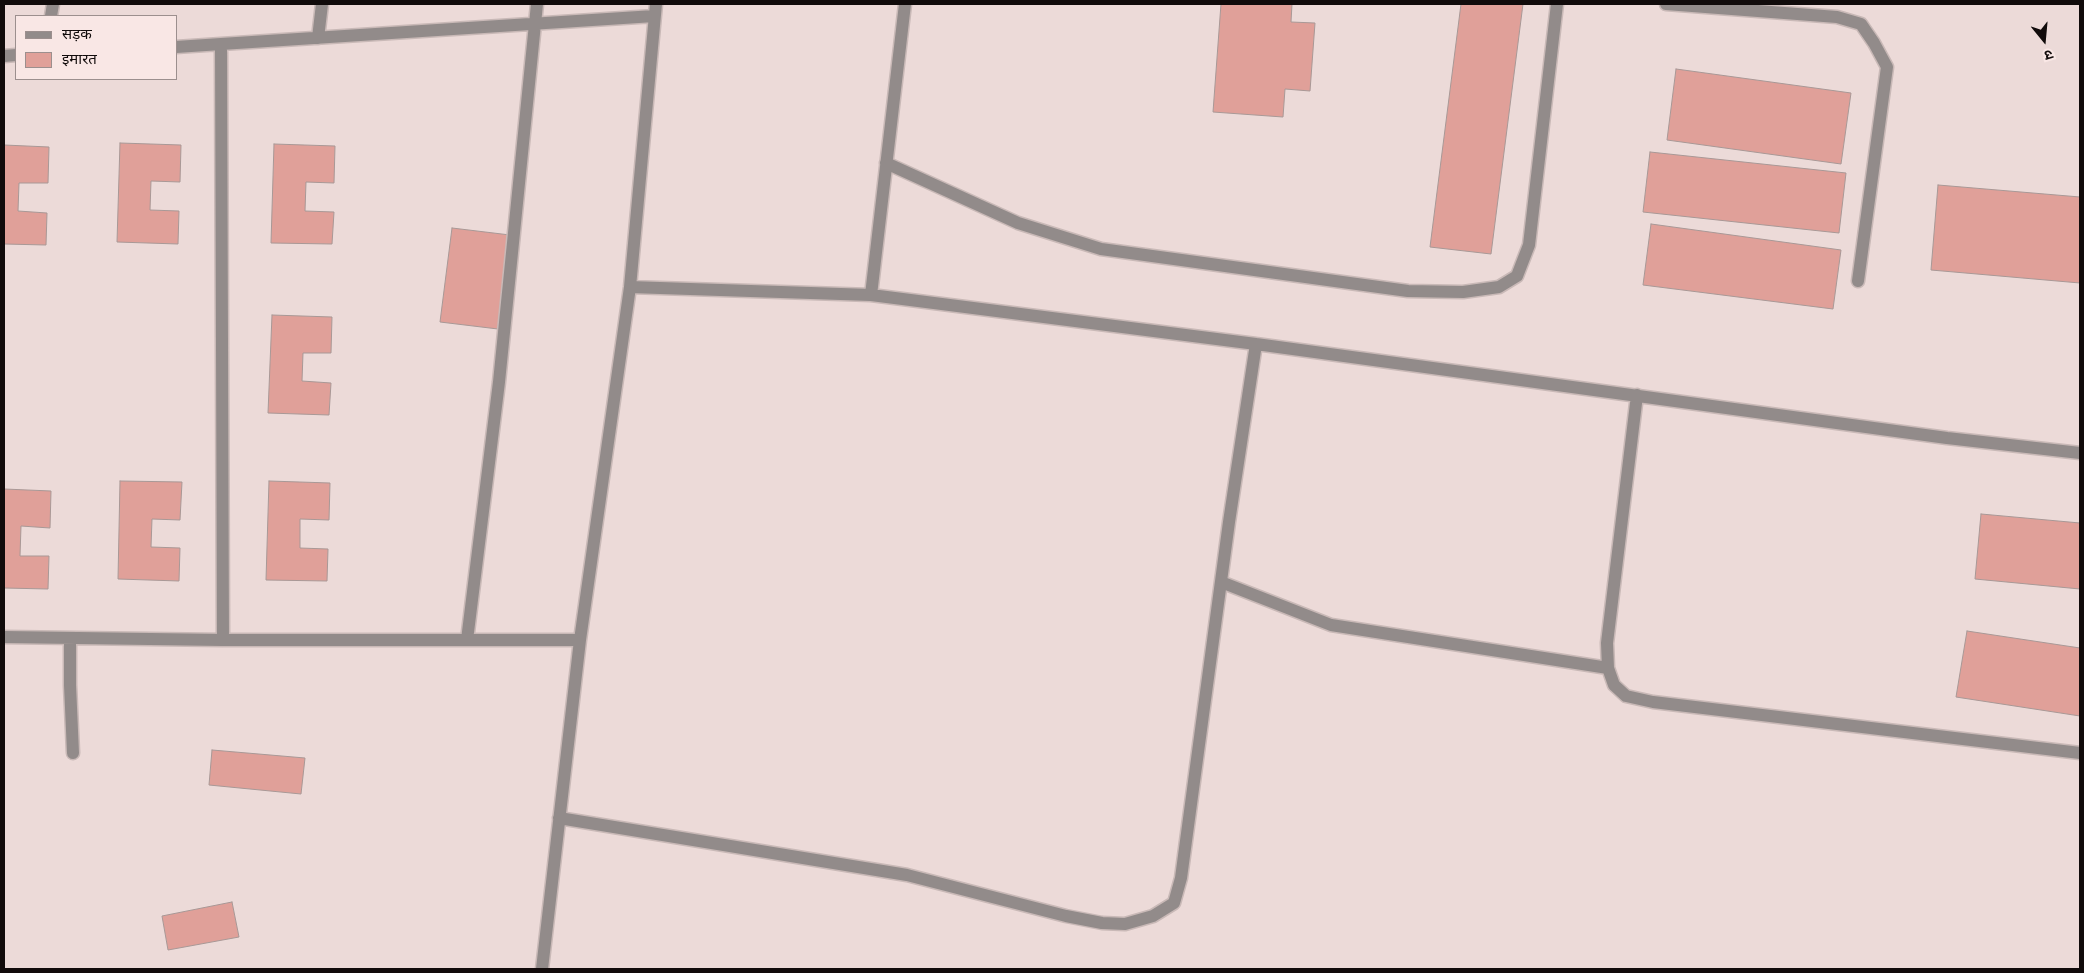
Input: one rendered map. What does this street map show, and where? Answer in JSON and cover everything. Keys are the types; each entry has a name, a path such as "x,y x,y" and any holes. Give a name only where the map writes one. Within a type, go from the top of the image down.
{"street":[{"path":"318,38 322,4"},
{"path":"467,640 499,382 537,4"},
{"path":"871,295 905,4"},
{"path":"886,163 1018,224 1101,249 1408,290 1463,292 1500,287 1517,276 1529,245 1557,4"},
{"path":"1666,4 1837,18 1860,24 1874,43 1887,66 1858,281"},
{"path":"178,47 535,24 655,10 630,286 580,640 542,969"},
{"path":"221,44 222,640"},
{"path":"630,286 871,295 1256,344 1947,438 2080,453"},
{"path":"559,818 906,875 1047,912 1102,923 1125,924 1153,916 1174,902 1181,878 1221,582 1256,344"},
{"path":"1637,395 1607,643 1608,668 1614,686 1626,696 1653,702 2080,753"},
{"path":"1221,582 1291,611 1331,624 1608,668"},
{"path":"4,638 580,640"},
{"path":"70,638 73,753"}],"building":[{"path":"1221,4 1292,4 1291,22 1315,23 1310,91 1285,89 1283,117 1213,112"},
{"path":"1461,4 1523,4 1491,254 1430,247"},
{"path":"1676,69 1851,93 1841,164 1667,140"},
{"path":"120,143 181,145 180,182 151,181 150,210 179,211 178,244 117,242"},
{"path":"274,144 335,146 334,183 306,182 305,211 334,212 332,244 271,243"},
{"path":"4,145 49,147 48,183 19,183 18,211 47,213 46,245 4,244"},
{"path":"1650,152 1846,173 1839,233 1643,212"},
{"path":"1938,185 2080,197 2080,283 1931,270"},
{"path":"1651,224 1841,250 1833,309 1643,285"},
{"path":"452,228 510,235 498,329 440,322"},
{"path":"272,315 332,317 331,353 303,353 302,381 331,383 329,415 268,413"},
{"path":"120,481 182,482 180,520 152,519 151,547 180,548 179,581 118,579"},
{"path":"269,481 330,483 329,520 300,519 300,548 328,549 327,581 266,580"},
{"path":"4,489 51,491 50,528 21,526 20,556 49,556 48,589 4,588"},
{"path":"1981,514 2080,523 2080,589 1975,579"},
{"path":"1967,631 2080,648 2080,716 1956,697"},
{"path":"212,750 305,758 301,794 209,785"},
{"path":"232,902 239,937 168,950 162,916"}]}
